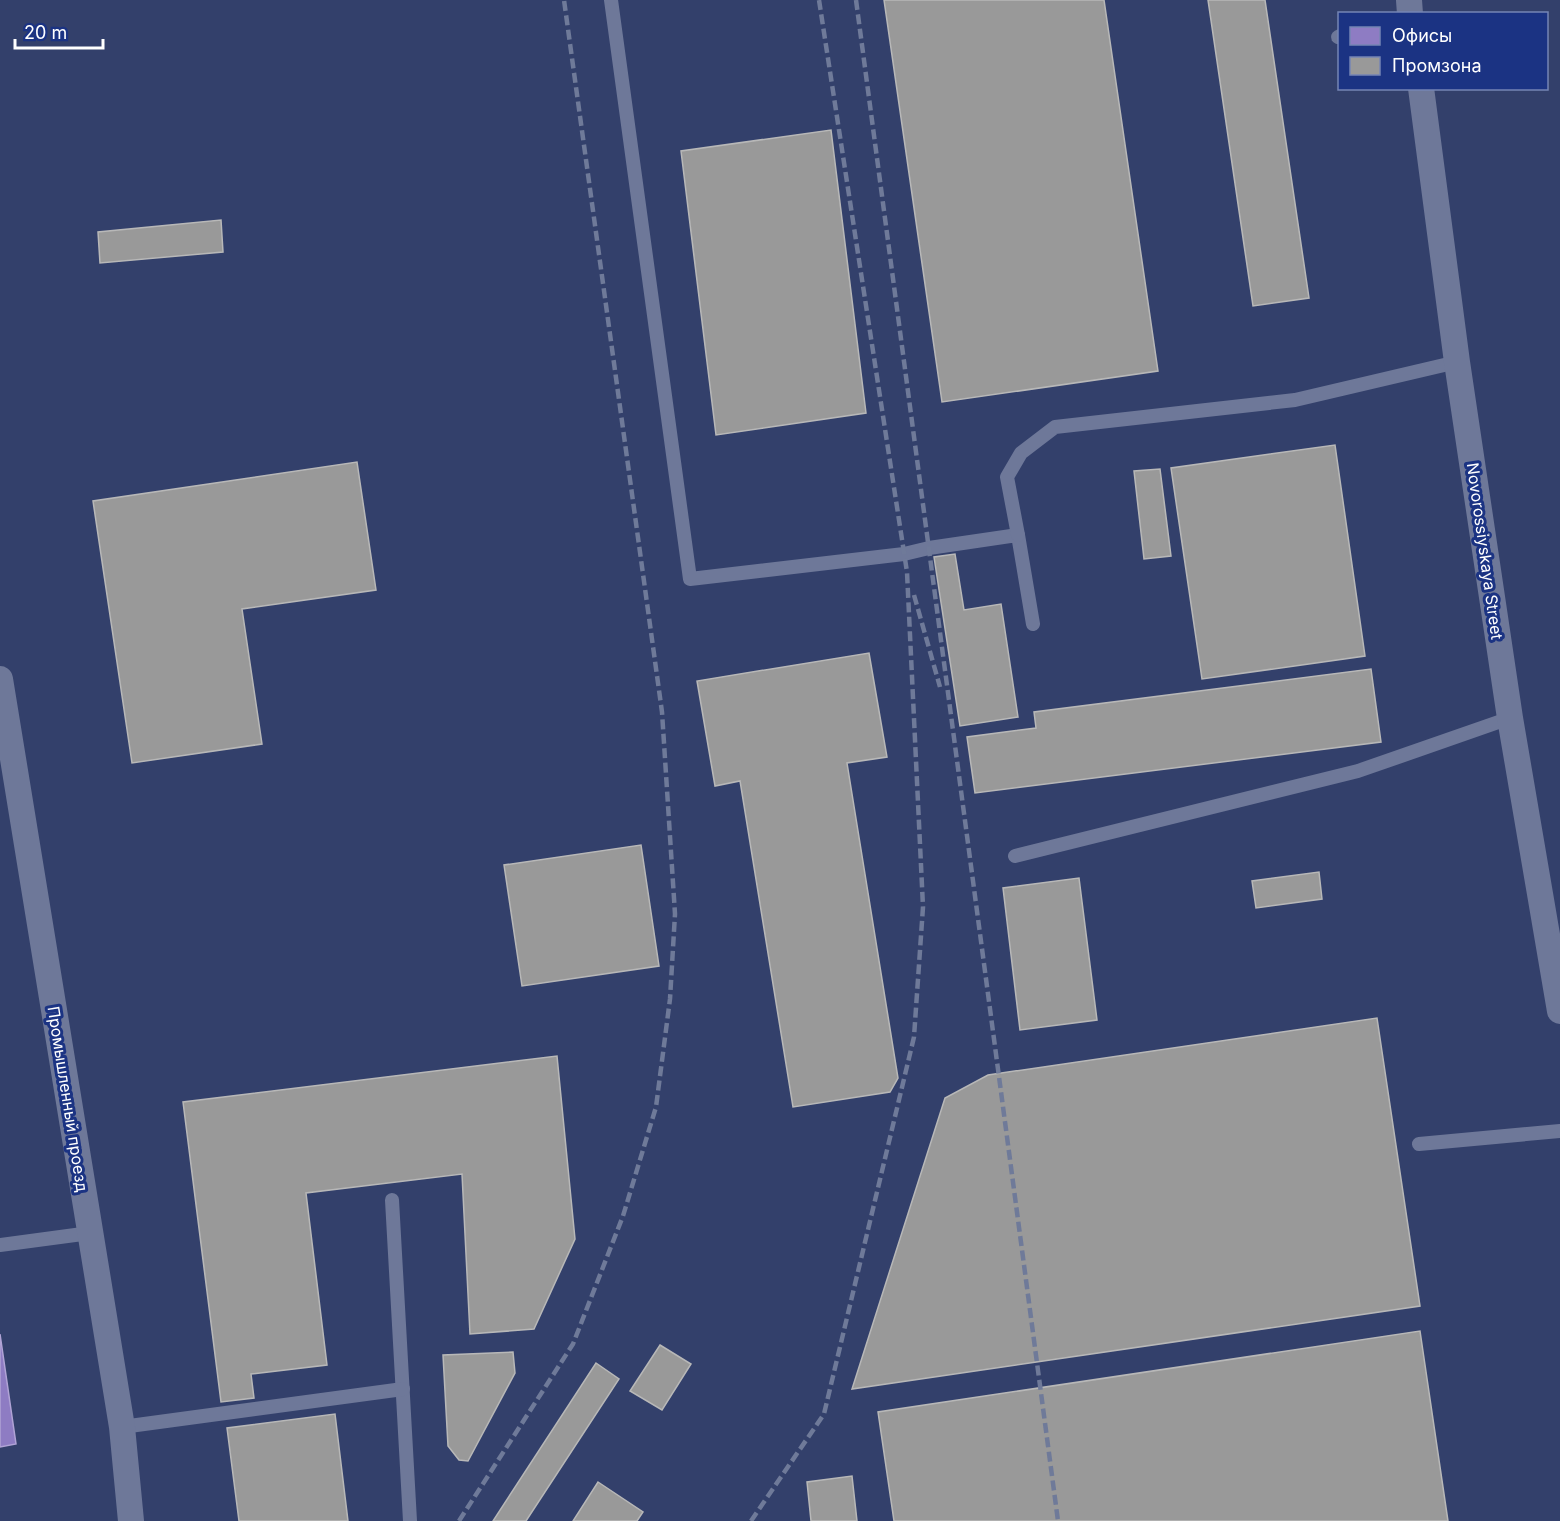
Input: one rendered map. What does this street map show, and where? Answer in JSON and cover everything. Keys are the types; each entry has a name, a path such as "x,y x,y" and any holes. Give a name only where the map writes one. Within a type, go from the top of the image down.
{"street":[{"name":"Novorossiyskaya Street","path":"1420,90 1457,362 1510,718 1560,1011"},
{"name":"Промышленный проезд","path":"0,679 122,1427 131,1521"}],"lane":[{"path":"611,0 690,579 904,554 929,548 1018,535"},
{"path":"1033,624 1007,477 1021,453 1055,426 1295,400 1457,362"},
{"path":"1015,856 1358,771 1510,718"},
{"path":"1419,1144 1560,1131"},
{"path":"392,1200 410,1521"},
{"path":"0,1245 90,1233"},
{"path":"122,1427 403,1389"}],"building: Офисы":[{"path":"0,1334 16,1444 0,1447"}],"building: Промзона":[{"path":"884,0 1104,0 1158,371 942,402"},
{"path":"1208,0 1265,0 1309,298 1253,306"},
{"path":"831,130 866,413 716,435 681,151"},
{"path":"221,220 223,252 100,263 98,232"},
{"path":"1335,445 1365,656 1202,679 1171,468"},
{"path":"357,462 376,590 242,609 262,744 132,763 93,501"},
{"path":"1160,469 1171,556 1144,559 1134,471"},
{"path":"955,554 964,610 1001,604 1018,717 960,726 934,557"},
{"path":"869,653 887,757 847,763 898,1078 890,1092 793,1107 740,781 715,786 697,681"},
{"path":"1371,669 1381,742 975,793 967,737 1036,728 1034,712"},
{"path":"641,845 659,966 522,986 504,865"},
{"path":"1319,872 1322,899 1256,908 1252,881"},
{"path":"1079,878 1097,1020 1020,1030 1003,888"},
{"path":"1377,1018 1420,1306 852,1389 945,1098 988,1075"},
{"path":"557,1056 575,1239 534,1329 470,1334 462,1174 306,1193 327,1365 251,1374 254,1398 221,1402 183,1102"},
{"path":"1420,1331 1448,1521 894,1521 878,1412"},
{"path":"660,1345 691,1364 662,1410 630,1391"},
{"path":"513,1352 515,1373 468,1461 459,1460 448,1446 443,1355"},
{"path":"596,1363 619,1379 526,1521 493,1521"},
{"path":"335,1414 348,1521 239,1521 227,1428"},
{"path":"852,1476 857,1521 811,1521 807,1482"},
{"path":"598,1482 643,1512 637,1521 573,1521"}],"railway":[{"path":"459,1521 573,1344 623,1216 656,1107 670,999 675,914 662,712 564,0"},
{"path":"751,1521 824,1414 914,1037 923,907 907,572 819,0"},
{"path":"856,0 1058,1521"},
{"path":"914,595 940,687"}]}
